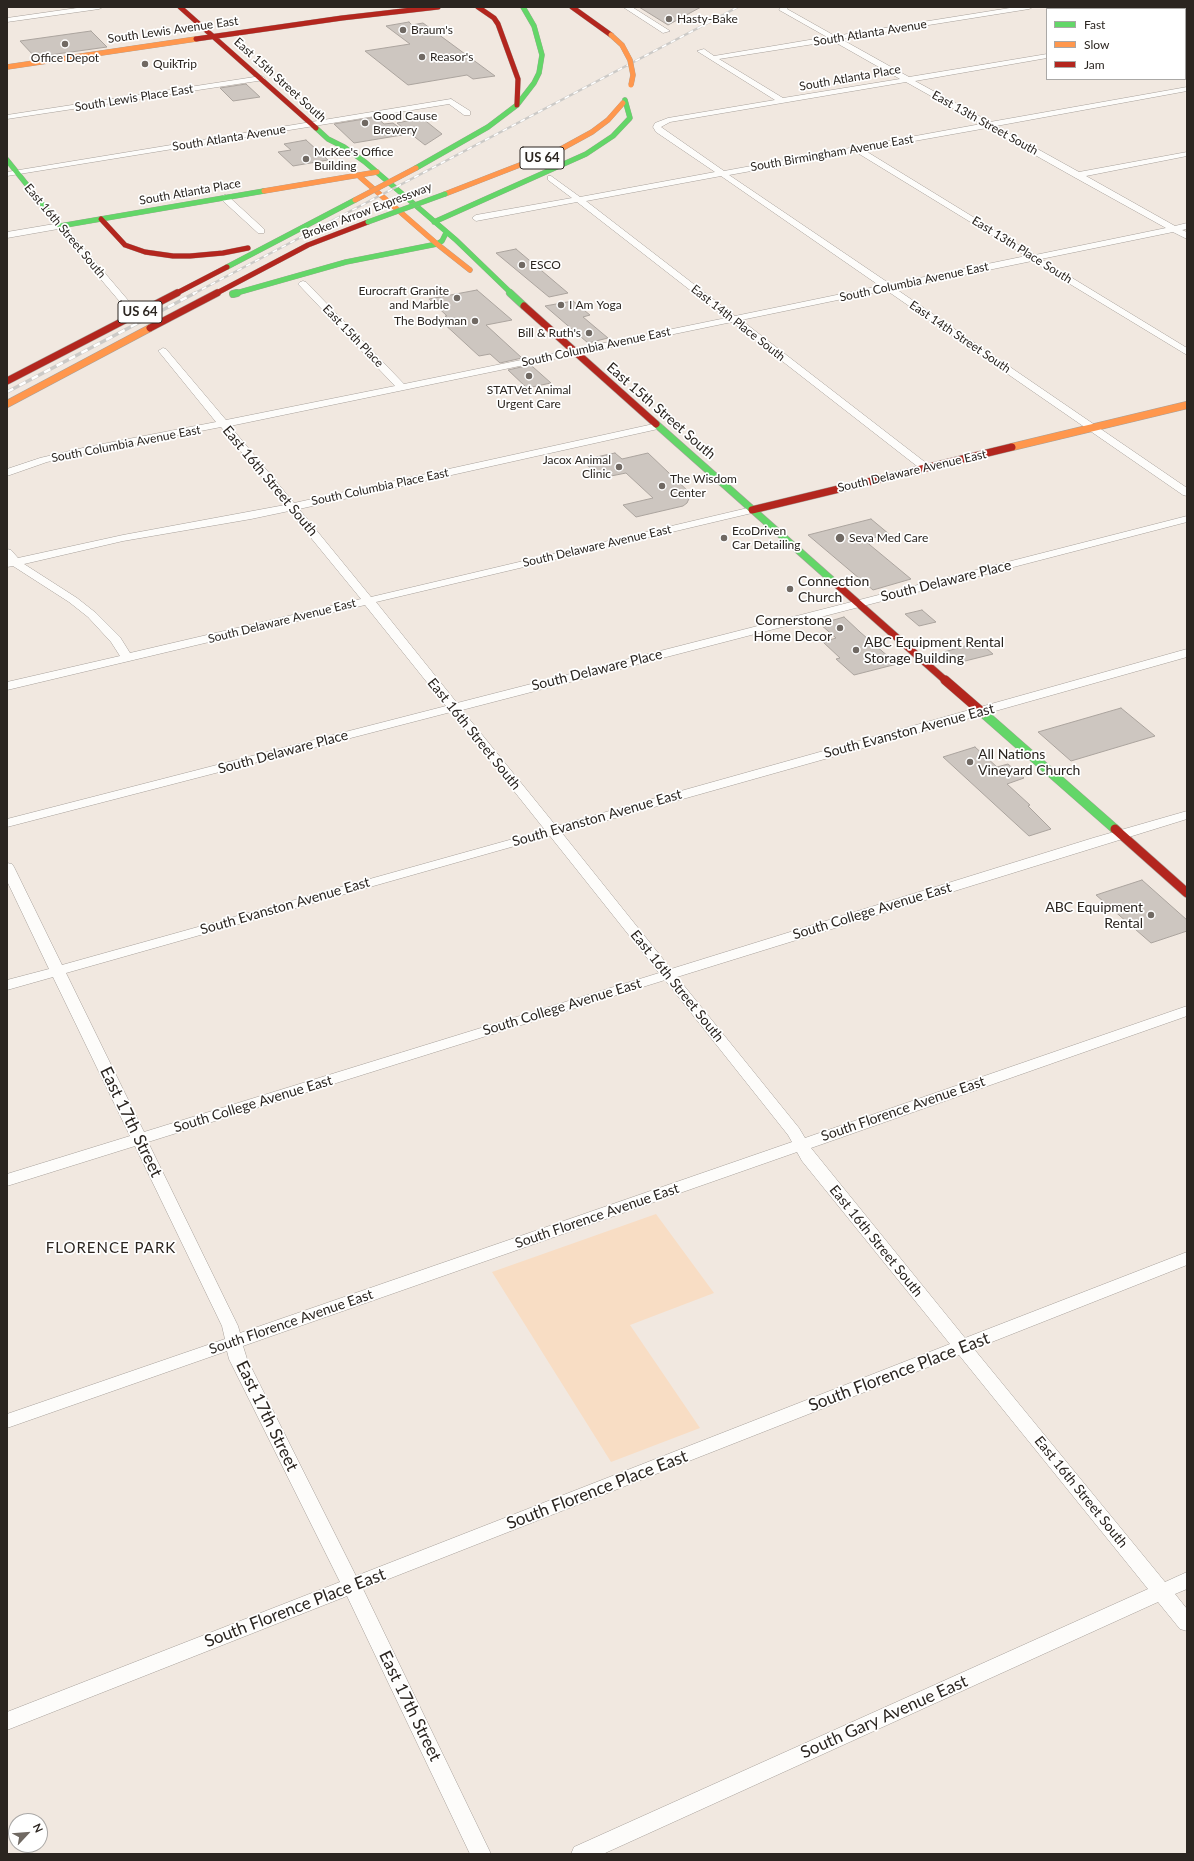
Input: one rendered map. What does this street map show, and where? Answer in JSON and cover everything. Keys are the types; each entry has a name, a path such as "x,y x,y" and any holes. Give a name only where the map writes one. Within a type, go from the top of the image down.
{"main road":[{"name":"East 15th Street South","path":"180,7 262,78 328,139 344,147 377,172 446,232 497,278 531,314 573,352 1187,893"},
{"name":"South Lewis Avenue East","path":"342,18 398,7"},
{"name":"South Lewis Avenue East","path":"7,67 342,18 438,7"},
{"path":"478,7 494,18 498,24 518,79 517,105"},
{"name":"Broken Arrow Expressway","path":"7,381 416,168 488,127 517,105 534,84 539,73 542,55 534,26 523,7"},
{"name":"Broken Arrow Expressway","path":"7,404 206,298 308,246 540,158 577,141 608,120 626,100 633,75 630,60 622,45 611,35 572,7"},
{"path":"434,222 586,154 613,136 630,118 626,100"},
{"name":"East 15th Street South","path":"328,139 331,148 336,153"},
{"name":"East 16th Street South","path":"7,160 60,226"},
{"path":"349,167 437,244 479,277"},
{"name":"South Atlanta Place","path":"60,226 377,172"},
{"path":"101,219 125,245 158,254 173,256 208,255 273,242"},
{"path":"206,298 244,292 346,262 437,244 445,237 446,232"},
{"name":"East 15th Street South","path":"489,285 531,314"},
{"name":"South Delaware Avenue East","path":"752,510 1187,406"}],"street":[{"path":"7,20 99,7"},
{"path":"627,7 666,31"},
{"name":"South Atlanta Avenue","path":"712,58 1029,7"},
{"name":"East 13th Street South","path":"784,8 908,80 1187,236"},
{"path":"701,51 782,101"},
{"name":"South Atlanta Place","path":"658,125 668,120 1046,56"},
{"name":"South Lewis Place East","path":"7,117 262,78"},
{"name":"South Birmingham Avenue East","path":"476,218 1187,89"},
{"name":"South Atlanta Avenue","path":"7,174 450,101 467,113"},
{"name":"East 14th Street South","path":"658,125 657,127 659,130 1187,493"},
{"name":"East 13th Place South","path":"857,149 1187,352"},
{"path":"1077,175 1187,154"},
{"name":"East 14th Place South","path":"551,178 926,468"},
{"path":"225,198 261,231"},
{"name":"South Atlanta Place","path":"7,235 60,226"},
{"name":"East 16th Street South","path":"60,226 124,301"},
{"name":"South Columbia Avenue East","path":"7,473 44,460 87,450 223,424 1187,226"},
{"name":"East 15th Place","path":"303,284 402,387"},
{"name":"East 16th Street South","path":"163,351 368,600 452,708 794,1132 808,1157 1187,1623"},
{"name":"South Columbia Place East","path":"11,563 89,544 211,523 291,507 658,426"},
{"name":"South Delaware Avenue East","path":"7,686 752,510"},
{"name":"South Delaware Place","path":"7,823 1187,519"},
{"path":"7,552 11,563 73,600 92,615 116,640 127,658"},
{"name":"South Evanston Avenue East","path":"7,985 1187,653"},
{"name":"South College Avenue East","path":"7,1180 668,974 1187,815"},
{"name":"East 17th Street","path":"7,867 230,1326 238,1359 352,1586 481,1854"},
{"name":"South Florence Avenue East","path":"7,1421 1187,1011"},
{"name":"South Florence Place East","path":"7,1722 1187,1258"},
{"name":"South Gary Avenue East","path":"581,1854 1187,1580"}],"shaded area":[{"path":"656,1214 714,1293 630,1325 700,1428 611,1462 492,1272"}],"building":[{"name":"Hasty-Bake","path":"639,7 701,7 668,25"},
{"name":"Reasor's","path":"409,22 412,25 423,23 495,76 473,79 467,75 408,85 365,51 410,44 386,26"},
{"name":"Office Depot","path":"91,31 107,47 35,57 20,41"},
{"path":"246,84 260,97 233,101 220,88"},
{"path":"376,117 384,124 393,123 408,134 354,143 334,124"},
{"path":"422,118 442,134 425,145 397,123"},
{"path":"306,140 328,160 293,166 278,152 291,150 284,144"},
{"path":"516,249 568,293 549,297 496,253"},
{"path":"477,290 512,320 486,325 522,358 500,363 490,354 479,356 441,321 448,319 445,316 447,316 429,299"},
{"path":"573,301 590,315 583,317 608,338 588,343 545,306"},
{"name":"STATVet Animal Urgent Care","path":"530,365 551,383 527,388 508,370"},
{"path":"615,453 622,459 648,453 691,494 687,503 683,506 636,517 623,505 653,498 626,473 601,478 582,460"},
{"path":"871,519 889,534 864,540 911,579 873,590 808,535"},
{"path":"922,610 936,622 919,626 905,614"},
{"name":"ABC Equipment Rental Storage Building","path":"844,617 897,664 854,675 836,659 840,658 823,642 836,638 820,624"},
{"path":"979,642 993,654 957,663 944,652"},
{"path":"1121,708 1155,736 1071,761 1038,732"},
{"path":"975,747 997,767 1008,764 1024,778 1007,784 1030,805 1028,806 1051,829 1029,836 943,757"},
{"name":"ABC Equipment Rental","path":"1142,880 1187,920 1187,931 1151,943 1096,895"}],"railway":[{"path":"193,294 738,7"},
{"path":"7,392 195,293"}],"traffic: fast":[{"path":"416,168 488,127 517,105 534,83 539,73 542,55 534,26 523,7"},
{"path":"434,222 586,154 613,136 630,118 625,100"},
{"path":"316,128 328,139 344,147 365,162 456,240 524,306"},
{"path":"7,160 60,226 264,191"},
{"path":"368,222 445,194"},
{"path":"227,267 355,200"},
{"path":"233,294 346,262 437,244 442,241 446,233"},
{"path":"656,424 834,582"},
{"path":"983,713 1115,829"}],"traffic: slow":[{"path":"611,35 622,45 630,60 633,75 631,85"},
{"path":"7,67 196,39"},
{"path":"445,194 561,149 592,132 608,120 623,103"},
{"path":"355,200 416,168"},
{"path":"264,191 377,172"},
{"path":"360,177 437,244 470,270"},
{"path":"7,404 150,328"},
{"path":"1012,447 1187,405"}],"traffic: jam":[{"path":"180,7 316,128"},
{"path":"196,39 342,18 438,7"},
{"path":"478,7 494,18 498,24 518,79 517,105"},
{"path":"572,7 611,35"},
{"path":"101,219 125,245 145,252 173,256 190,256 223,253 248,248"},
{"path":"150,328 308,245 368,222"},
{"path":"7,381 227,267"},
{"path":"524,306 656,424"},
{"path":"752,510 1012,447"},
{"path":"834,582 983,713"},
{"path":"1115,829 1187,893"}],"place":[{"name":"Hasty-Bake","path":"669,19"},
{"name":"Braum's","path":"403,30"},
{"name":"Office Depot","path":"65,44"},
{"name":"Reasor's","path":"422,57"},
{"name":"QuikTrip","path":"145,64"},
{"name":"Good Cause Brewery","path":"365,123"},
{"name":"McKee's Office Building","path":"306,159"},
{"name":"ESCO","path":"522,265"},
{"name":"Eurocraft Granite and Marble","path":"457,298"},
{"name":"I Am Yoga","path":"561,305"},
{"name":"The Bodyman","path":"475,321"},
{"name":"Bill & Ruth's","path":"589,333"},
{"name":"STATVet Animal Urgent Care","path":"529,376"},
{"name":"Jacox Animal Clinic","path":"619,467"},
{"name":"The Wisdom Center","path":"662,486"},
{"name":"EcoDriven Car Detailing","path":"724,538"},
{"name":"Seva Med Care","path":"840,538"},
{"name":"Connection Church","path":"790,589"},
{"name":"Cornerstone Home Decor","path":"840,628"},
{"name":"ABC Equipment Rental Storage Building","path":"856,650"},
{"name":"All Nations Vineyard Church","path":"970,762"},
{"name":"ABC Equipment Rental","path":"1151,915"}],"district":[{"name":"FLORENCE PARK","path":"111,1248"}]}
